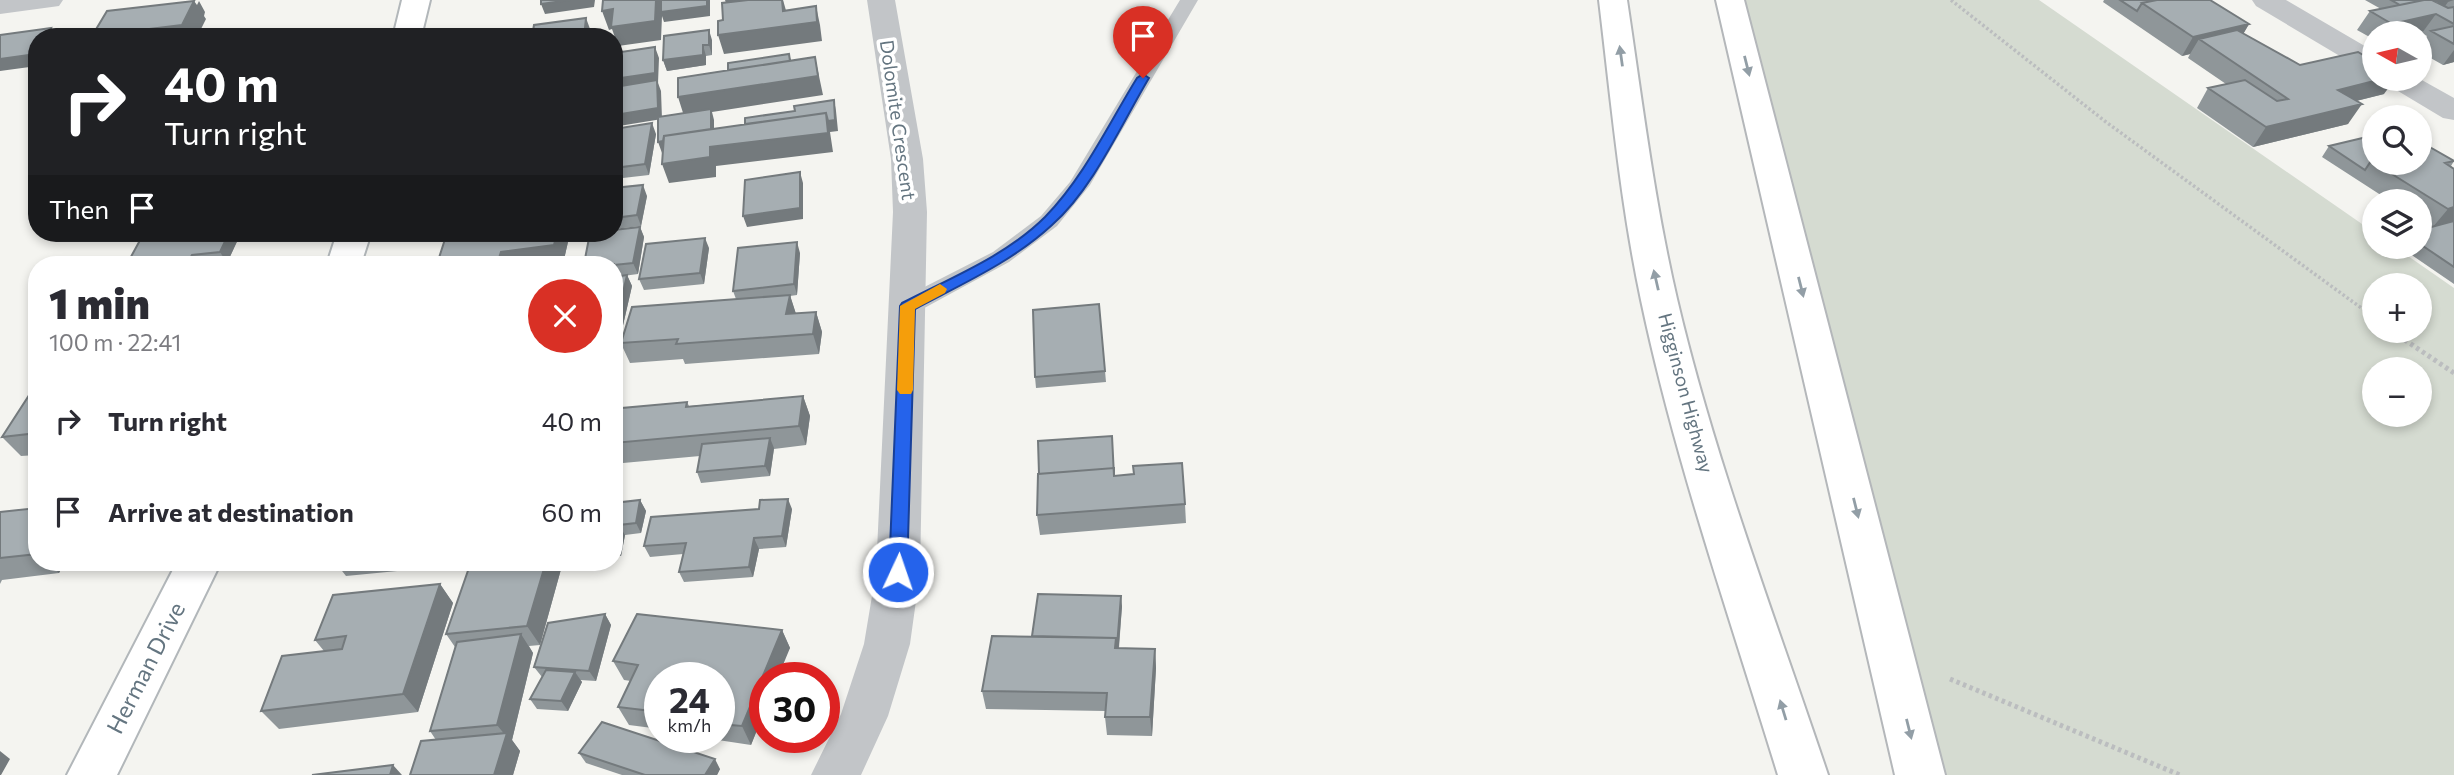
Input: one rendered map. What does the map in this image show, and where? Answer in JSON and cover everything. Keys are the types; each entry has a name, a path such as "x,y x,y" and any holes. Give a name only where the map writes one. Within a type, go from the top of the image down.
{"main road":[{"path":"409,28 416,0"},
{"name":"Higginson Highway","path":"1613,0 1645,231 1661,303 1694,428 1803,775"},
{"path":"1730,0 1920,775"},
{"name":"Herman Drive","path":"92,775 194,571"}],"street":[{"path":"0,6 49,0"},
{"name":"Dolomite Crescent","path":"836,775 864,716 887,644 898,572 911,212 907,159 881,0"},
{"path":"2266,0 2362,57"},
{"path":"2420,91 2454,111"}],"lane":[{"path":"908,306 1001,257 1049,221 1079,185 1189,0"}],"path":[{"path":"1951,0 2106,122 2362,309"},
{"path":"2410,343 2454,373"},
{"path":"1891,654 2180,775"}],"shaded area":[{"path":"1735,0 2039,0 2362,224 2362,259 2412,259 2454,288 2454,775 1925,775"}],"building":[{"path":"541,0 570,0 541,4"},
{"path":"603,0 656,0 655,21 611,27 613,9 602,11"},
{"path":"661,0 707,0 707,6 661,12"},
{"path":"782,0 783,11 816,6 817,22 718,35 718,21 723,20 722,3"},
{"path":"2120,0 2157,0 2142,3 2137,11"},
{"path":"2157,0 2210,0 2249,24 2193,37 2142,3"},
{"path":"2391,0 2424,0 2400,5"},
{"path":"2432,0 2448,8 2454,7 2454,24 2436,14 2405,21 2387,21 2370,11"},
{"path":"194,1 182,25 157,28 97,28 107,11"},
{"path":"586,18 585,28 534,28 534,25"},
{"path":"2454,26 2454,44 2432,32"},
{"path":"709,30 709,45 703,45 703,55 663,60 664,36"},
{"path":"2237,30 2300,65 2358,52 2362,54 2362,84 2338,90 2362,104 2266,127 2208,88 2245,80 2277,101 2288,99 2199,39"},
{"path":"28,31 28,55 0,59 0,35"},
{"path":"655,47 655,73 623,78 623,52"},
{"path":"789,54 790,61 728,70 728,63"},
{"path":"815,57 818,76 678,97 678,78"},
{"path":"657,80 658,108 623,114 623,86"},
{"path":"834,100 835,120 828,121 826,113 745,124 745,118 795,111 794,106"},
{"path":"711,109 711,129 664,136 663,141 658,142 658,117"},
{"path":"826,113 828,133 710,147 710,157 662,164 664,136"},
{"path":"652,123 645,164 623,167 623,128"},
{"path":"2362,138 2362,168 2329,146"},
{"path":"2432,148 2454,161 2445,163 2454,169 2454,207 2448,209 2432,199 2432,189 2416,189 2393,175 2432,175"},
{"path":"800,172 800,208 743,216 745,180"},
{"path":"643,185 637,215 623,217 623,187"},
{"path":"2454,221 2454,267 2432,252 2432,227"},
{"path":"640,227 633,263 623,264 623,256 586,256 588,242 623,242 623,229"},
{"path":"705,238 700,273 639,279 646,244"},
{"path":"139,242 225,242 220,252 191,256 131,256"},
{"path":"444,242 555,242 554,245 501,252 500,256 440,256"},
{"path":"797,242 794,284 733,291 738,248"},
{"path":"627,275 623,293 623,276"},
{"path":"790,295 786,314 816,312 813,334 676,344 678,339 623,343 632,307"},
{"path":"1099,304 1105,371 1035,377 1033,310"},
{"path":"803,396 799,426 623,442 623,408 687,402 686,407"},
{"path":"28,397 28,434 2,437"},
{"path":"1112,436 1114,468 1039,474 1038,441"},
{"path":"770,438 765,466 697,472 702,444"},
{"path":"1182,463 1185,504 1037,515 1038,474 1114,468 1114,476 1134,474 1133,466"},
{"path":"788,499 782,536 754,538 749,567 679,572 686,543 644,546 651,517 759,509 760,500"},
{"path":"640,500 636,523 623,525 623,502"},
{"path":"28,509 28,555 0,558 0,512"},
{"path":"468,571 543,571 527,626 446,634"},
{"path":"440,584 403,694 261,711 282,656 342,649 346,636 315,640 333,595"},
{"path":"1038,594 1121,596 1117,646 1116,638 1032,636"},
{"path":"605,614 589,671 534,667 548,623"},
{"path":"637,614 782,630 769,662 749,662 749,709 742,726 735,725 735,662 644,662 644,710 618,707 638,665 613,661"},
{"path":"521,634 497,725 430,731 457,642"},
{"path":"992,636 1116,638 1115,648 1155,649 1150,717 1105,717 1107,693 982,691"},
{"path":"546,670 575,672 561,701 530,699"},
{"path":"602,722 644,736 644,753 697,753 715,759 705,775 645,775 579,753"},
{"path":"507,733 494,775 410,775 421,741"},
{"path":"393,765 390,775 312,775"}],"slow traffic":[{"path":"905,390 908,306 940,289"}],"route":[{"path":"898,572 908,306 1001,257 1049,221 1079,185 1143,78"}]}
